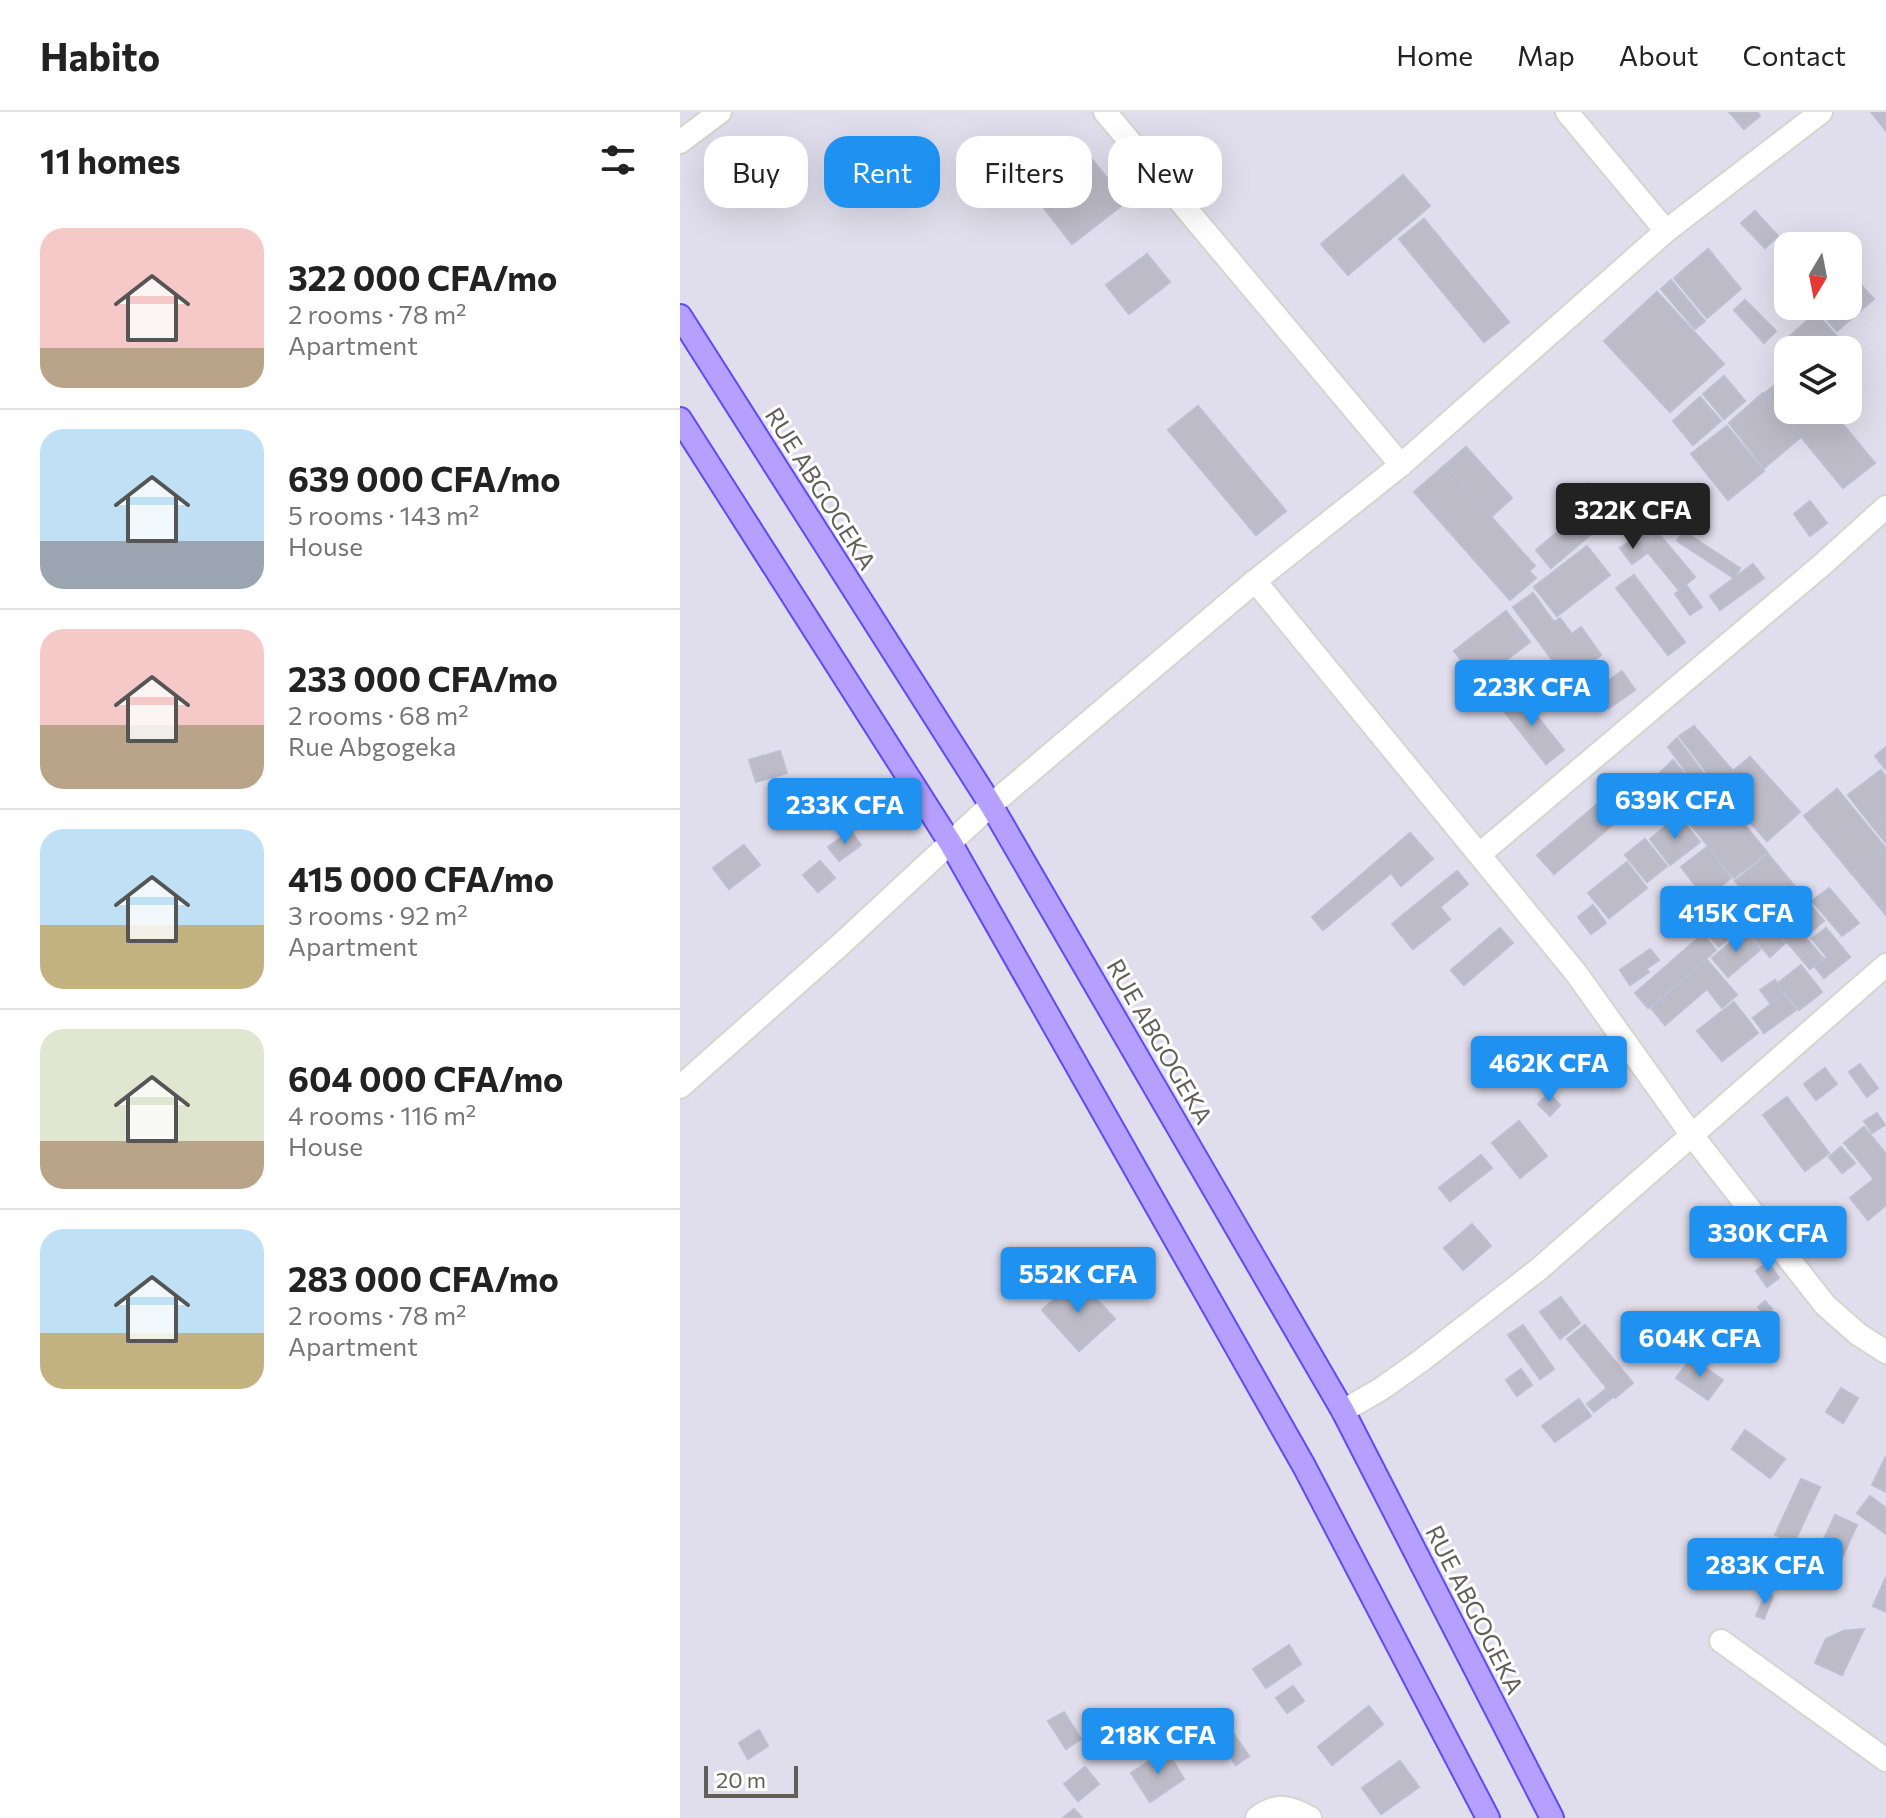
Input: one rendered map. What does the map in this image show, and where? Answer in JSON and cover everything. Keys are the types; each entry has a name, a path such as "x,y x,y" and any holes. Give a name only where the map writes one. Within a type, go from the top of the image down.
{"main road":[{"name":"RUE ABGOGEKA","path":"680,316 991,805 1343,1411 1552,1818"},
{"path":"680,419 951,844 1304,1466 1483,1817"}],"street":[{"path":"680,142 720,112"},
{"path":"1105,112 1401,465"},
{"path":"1567,112 1666,231"},
{"path":"680,1087 991,805 1255,581 1401,465 1666,231 1821,112"},
{"path":"1480,854 1886,507"},
{"path":"1255,581 1576,973 1691,1134 1825,1305 1858,1334 1886,1352"},
{"path":"1343,1411 1422,1360 1539,1269 1886,965"},
{"path":"1721,1641 1886,1760"},
{"path":"1257,1818 1267,1810 1286,1807 1310,1818"}],"building":[{"path":"1729,112 1757,112 1760,116 1744,129"},
{"path":"1871,112 1886,112 1886,131"},
{"path":"1092,159 1108,179 1108,208 1118,208 1072,244 1044,208 1092,208"},
{"path":"1403,175 1430,206 1348,275 1321,244"},
{"path":"1755,211 1774,232 1774,240 1765,248 1741,223"},
{"path":"1424,219 1509,322 1484,342 1399,239"},
{"path":"1708,249 1741,289 1707,318 1674,278"},
{"path":"1147,254 1170,282 1129,314 1106,285"},
{"path":"1671,280 1705,321 1695,329 1661,289"},
{"path":"1862,286 1874,299 1862,309"},
{"path":"1657,292 1724,364 1670,412 1604,341"},
{"path":"1745,300 1776,331 1764,343 1734,310"},
{"path":"1808,320 1822,320 1836,336 1790,336"},
{"path":"1827,320 1850,320 1837,331"},
{"path":"1724,376 1745,401 1724,419 1703,394"},
{"path":"1774,386 1774,404 1765,393"},
{"path":"1763,393 1774,406 1774,424 1790,424 1801,437 1764,468 1729,423"},
{"path":"1700,397 1721,421 1693,445 1673,421"},
{"path":"1198,406 1286,511 1256,535 1168,430"},
{"path":"1790,424 1843,424 1875,463 1843,488"},
{"path":"1727,426 1764,471 1728,500 1691,454"},
{"path":"1466,447 1512,498 1491,517 1445,465"},
{"path":"1445,465 1535,566 1529,571 1536,578 1510,600 1414,492"},
{"path":"1589,483 1615,514 1551,568 1536,550 1568,523 1557,510"},
{"path":"1810,501 1827,523 1810,536 1794,514"},
{"path":"1633,503 1695,577 1679,590 1618,516"},
{"path":"1683,531 1740,568 1734,578 1677,541"},
{"path":"1635,538 1647,553 1632,564 1620,548"},
{"path":"1587,546 1610,575 1557,616 1534,587"},
{"path":"1753,564 1764,578 1720,610 1710,596"},
{"path":"1634,575 1685,642 1668,655 1616,588"},
{"path":"1686,585 1702,607 1690,615 1675,594"},
{"path":"1533,593 1554,622 1560,618 1572,634 1581,627 1601,655 1567,680 1513,607"},
{"path":"1506,611 1530,642 1478,682 1454,651"},
{"path":"1622,671 1635,690 1609,708 1596,690"},
{"path":"1517,691 1564,750 1546,764 1499,705"},
{"path":"1694,726 1733,771 1750,757 1800,812 1767,841 1717,786 1679,736"},
{"path":"1677,738 1713,786 1701,792 1668,747"},
{"path":"1886,747 1886,770 1875,756"},
{"path":"780,751 787,773 756,782 749,760"},
{"path":"1673,760 1702,795 1713,786 1767,852 1734,878 1654,779"},
{"path":"1881,770 1886,777 1886,815 1872,826 1848,795"},
{"path":"1837,789 1885,847 1852,874 1804,816"},
{"path":"1601,801 1617,821 1554,874 1537,855"},
{"path":"1886,815 1886,843 1872,826"},
{"path":"1679,816 1700,842 1670,865 1650,839"},
{"path":"851,831 861,845 839,861 828,847"},
{"path":"1410,833 1433,859 1401,886 1391,873 1323,930 1312,917"},
{"path":"1645,839 1667,866 1647,882 1625,855"},
{"path":"744,845 760,865 729,889 713,868"},
{"path":"1707,847 1731,878 1705,898 1681,867"},
{"path":"1886,848 1886,915 1852,874"},
{"path":"1768,854 1824,921 1805,937 1823,958 1810,969 1735,881"},
{"path":"820,861 835,878 818,892 803,875"},
{"path":"1627,862 1647,888 1609,918 1588,893"},
{"path":"1457,871 1468,884 1440,907 1450,919 1413,949 1392,924"},
{"path":"1829,888 1859,923 1842,936 1812,901"},
{"path":"1743,899 1785,943 1770,957 1742,926 1719,947 1706,933"},
{"path":"1593,905 1606,923 1591,934 1578,917"},
{"path":"1500,928 1513,943 1464,985 1451,970"},
{"path":"1826,928 1850,957 1824,978 1815,967 1827,957 1812,939"},
{"path":"1744,931 1760,950 1728,977 1712,958"},
{"path":"1703,934 1716,950 1648,1008 1635,993"},
{"path":"1650,949 1659,960 1646,969 1649,972 1630,985 1620,970"},
{"path":"1707,960 1737,995 1722,1008 1707,989 1665,1025 1651,1008"},
{"path":"1801,965 1822,992 1799,1010 1778,983"},
{"path":"1775,980 1784,993 1770,1003 1760,990"},
{"path":"1784,994 1796,1010 1764,1033 1753,1018"},
{"path":"1734,1002 1758,1033 1722,1061 1697,1031"},
{"path":"1601,1049 1614,1063 1599,1076 1587,1062"},
{"path":"1860,1064 1878,1088 1867,1097 1849,1072"},
{"path":"1825,1068 1837,1084 1816,1100 1804,1084"},
{"path":"1549,1093 1560,1105 1550,1116 1538,1104"},
{"path":"1787,1097 1829,1153 1805,1171 1763,1115"},
{"path":"1877,1113 1885,1125 1872,1133 1864,1121"},
{"path":"1519,1121 1547,1156 1520,1178 1492,1143"},
{"path":"1864,1127 1886,1154 1886,1205 1868,1220 1850,1198 1874,1179 1844,1143"},
{"path":"1841,1147 1855,1163 1842,1173 1829,1157"},
{"path":"1481,1155 1492,1168 1450,1201 1439,1188"},
{"path":"1472,1224 1491,1246 1463,1270 1444,1248"},
{"path":"1768,1262 1779,1278 1767,1287 1756,1271"},
{"path":"1077,1278 1115,1319 1079,1351 1042,1310"},
{"path":"1561,1297 1580,1323 1560,1339 1540,1312"},
{"path":"1765,1301 1772,1309 1765,1316 1758,1307"},
{"path":"1523,1325 1554,1369 1540,1379 1508,1335"},
{"path":"1585,1325 1633,1383 1615,1398 1567,1339"},
{"path":"1691,1358 1723,1380 1708,1400 1676,1378"},
{"path":"1521,1369 1532,1385 1517,1396 1506,1380"},
{"path":"1607,1388 1613,1397 1594,1412 1587,1404"},
{"path":"1841,1388 1858,1398 1843,1423 1826,1412"},
{"path":"1579,1399 1591,1416 1555,1442 1542,1426"},
{"path":"1745,1430 1785,1459 1770,1478 1732,1449"},
{"path":"1886,1456 1886,1492 1872,1485"},
{"path":"1801,1479 1820,1487 1794,1543 1775,1535"},
{"path":"1870,1496 1886,1508 1886,1534 1857,1513"},
{"path":"1835,1515 1857,1525 1835,1573 1813,1563"},
{"path":"1771,1563 1784,1568 1774,1588 1761,1582"},
{"path":"1886,1577 1886,1612 1873,1606"},
{"path":"1766,1593 1773,1596 1764,1619 1756,1616"},
{"path":"1864,1629 1842,1675 1815,1663 1826,1639 1843,1631"},
{"path":"1289,1645 1301,1664 1266,1688 1253,1669"},
{"path":"1293,1686 1304,1701 1287,1713 1276,1698"},
{"path":"1369,1706 1383,1724 1332,1765 1318,1747"},
{"path":"1064,1712 1081,1739 1066,1749 1048,1721"},
{"path":"759,1730 768,1746 748,1759 739,1743"},
{"path":"1233,1733 1249,1756 1236,1765 1220,1742"},
{"path":"1166,1750 1184,1779 1150,1802 1131,1773"},
{"path":"1400,1761 1419,1787 1381,1814 1362,1788"},
{"path":"1085,1767 1099,1784 1078,1801 1064,1784"},
{"path":"1074,1809 1082,1818 1063,1818"}]}
